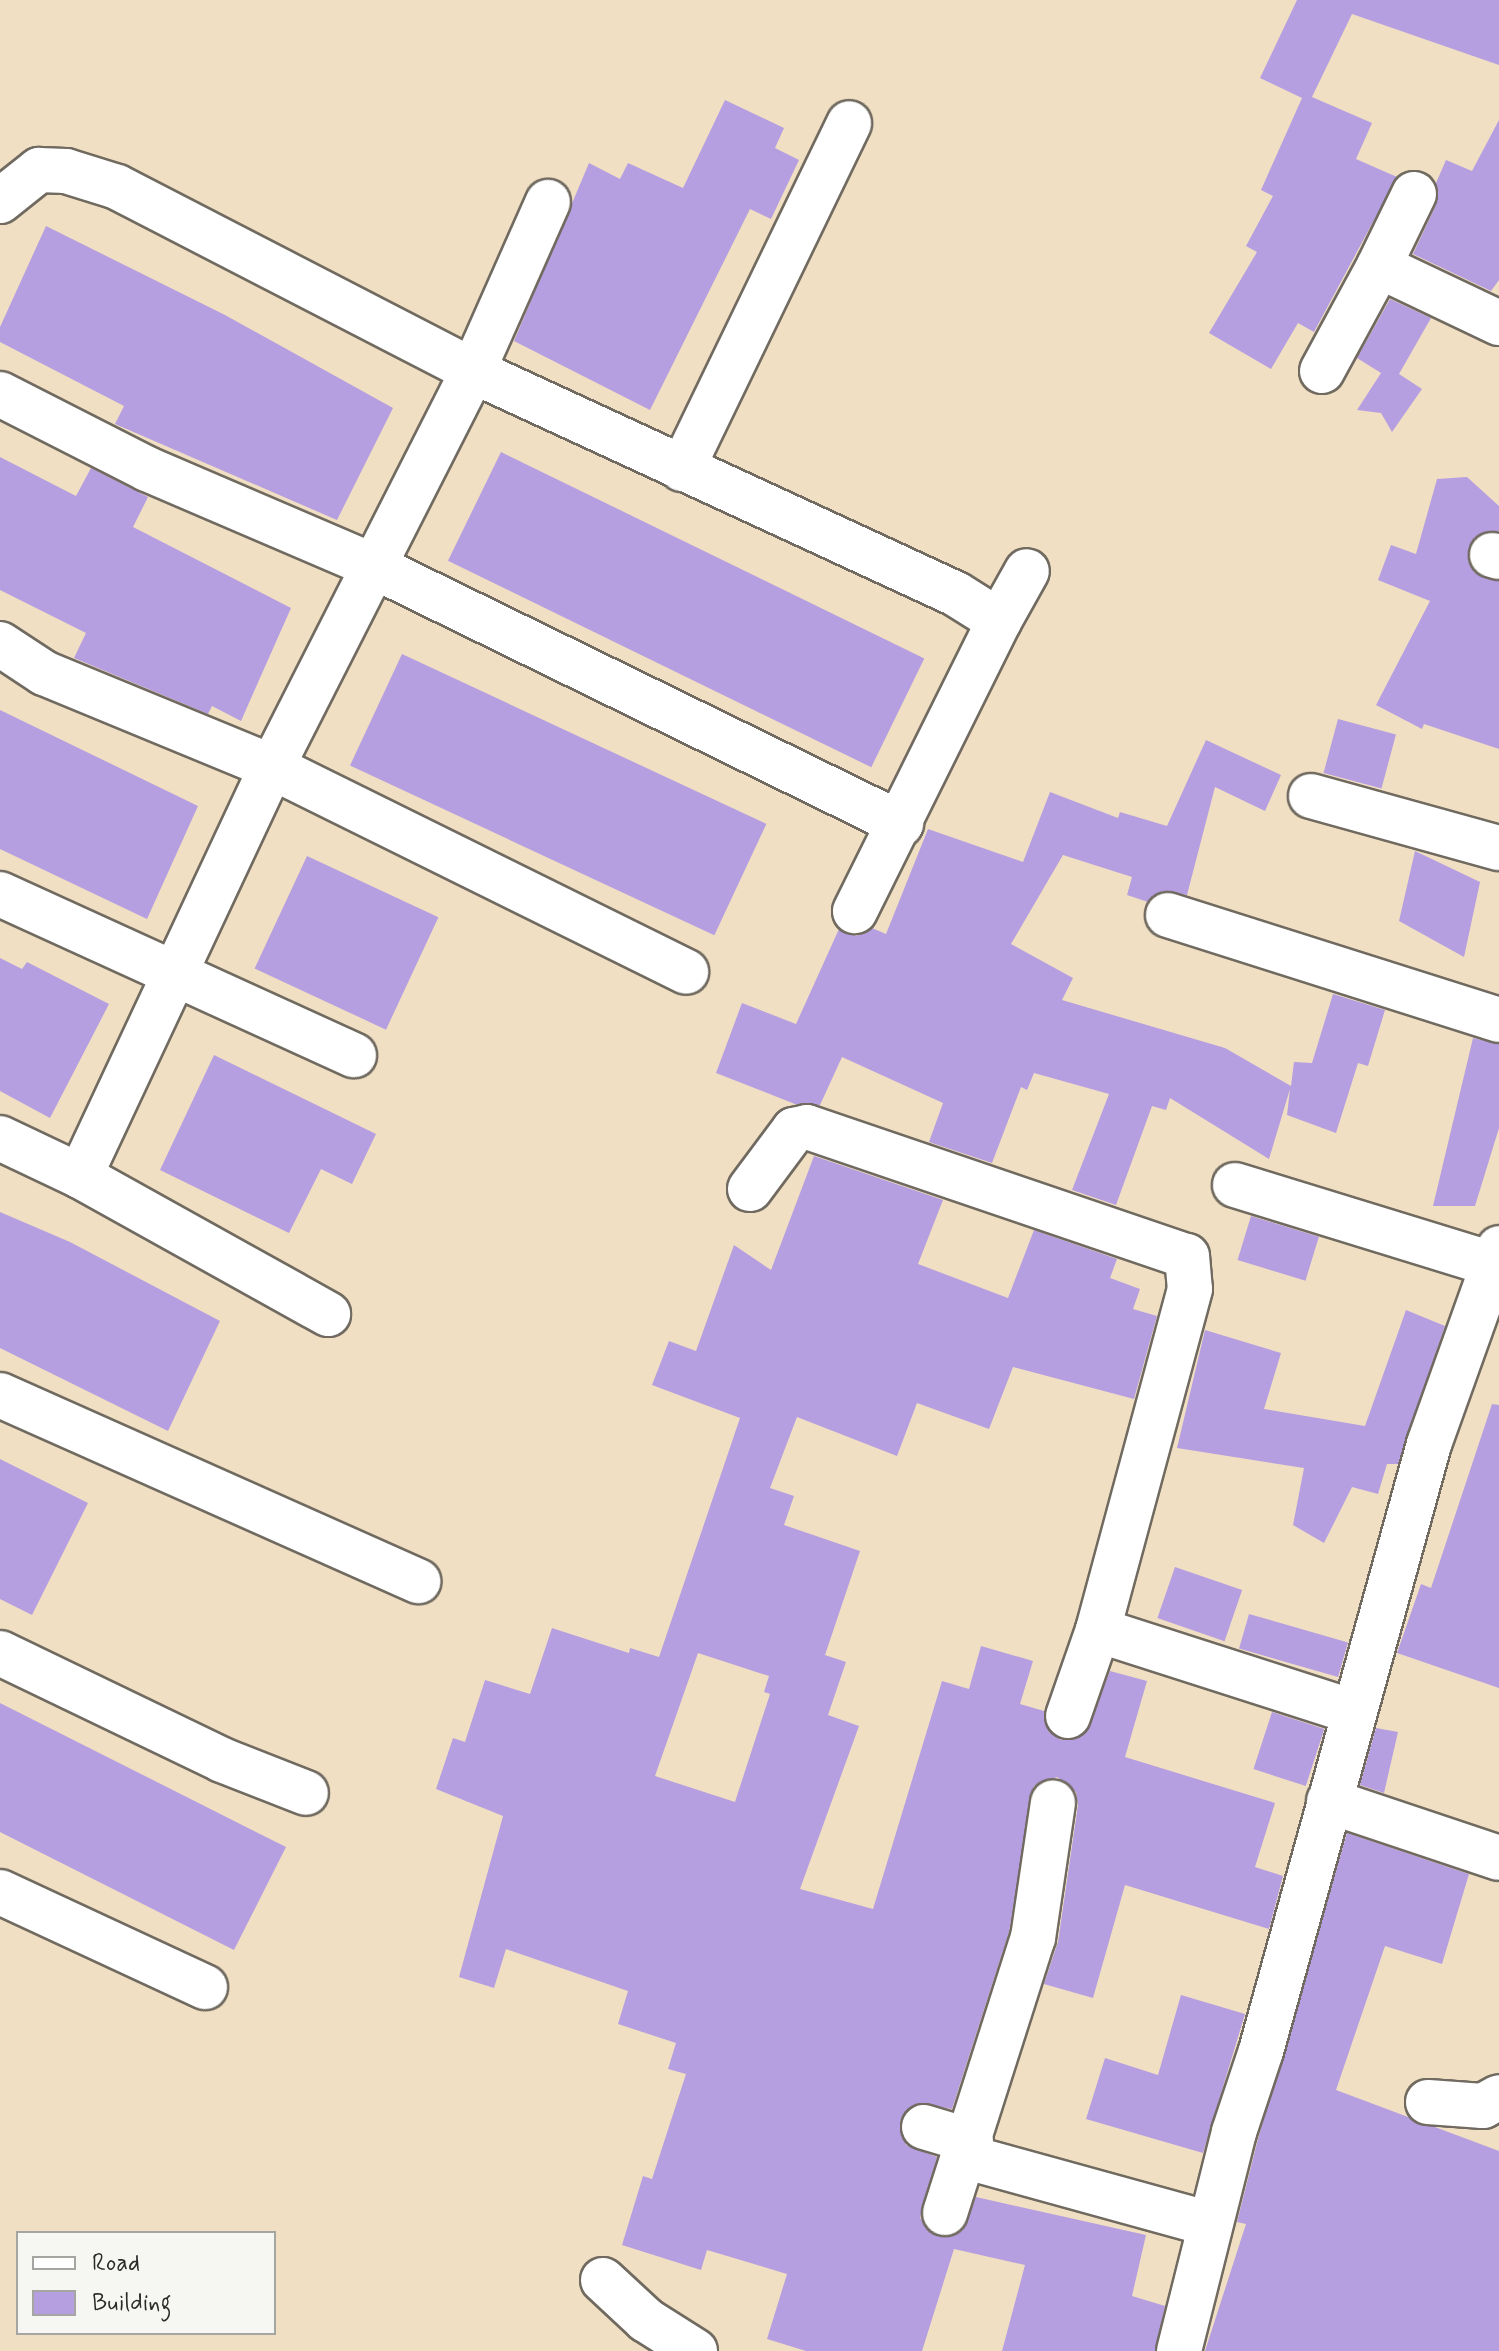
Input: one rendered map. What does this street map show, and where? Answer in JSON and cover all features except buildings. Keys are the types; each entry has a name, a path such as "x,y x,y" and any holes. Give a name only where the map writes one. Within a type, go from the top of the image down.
{"street":[{"path":"682,469 849,123"},
{"path":"0,201 39,170 66,171 117,187 473,371 956,594 999,621"},
{"path":"1322,371 1414,194"},
{"path":"80,1176 272,767 371,565 473,371 548,202"},
{"path":"1379,266 1499,323"},
{"path":"0,394 147,469 371,565 901,824"},
{"path":"855,911 901,824 999,621 1027,571"},
{"path":"0,644 44,673 272,767 686,972"},
{"path":"1311,796 1499,848"},
{"path":"0,894 178,971 354,1055"},
{"path":"1168,915 1499,1020"},
{"path":"750,1189 794,1130 807,1127 1187,1256 1190,1289 1098,1630 1068,1716"},
{"path":"0,1138 80,1176 328,1314"},
{"path":"1179,2351 1210,2224 1429,1444 1497,1259 1235,1185"},
{"path":"0,1395 418,1581"},
{"path":"1098,1630 1353,1712"},
{"path":"0,1653 222,1760 306,1793"},
{"path":"1329,1801 1499,1858"},
{"path":"945,2213 969,2149 1033,1938 1053,1802"},
{"path":"0,1892 205,1987"},
{"path":"1428,2102 1483,2106 1499,2097"},
{"path":"924,2127 969,2149 1210,2224"},
{"path":"603,2280 646,2320 695,2351"}]}
